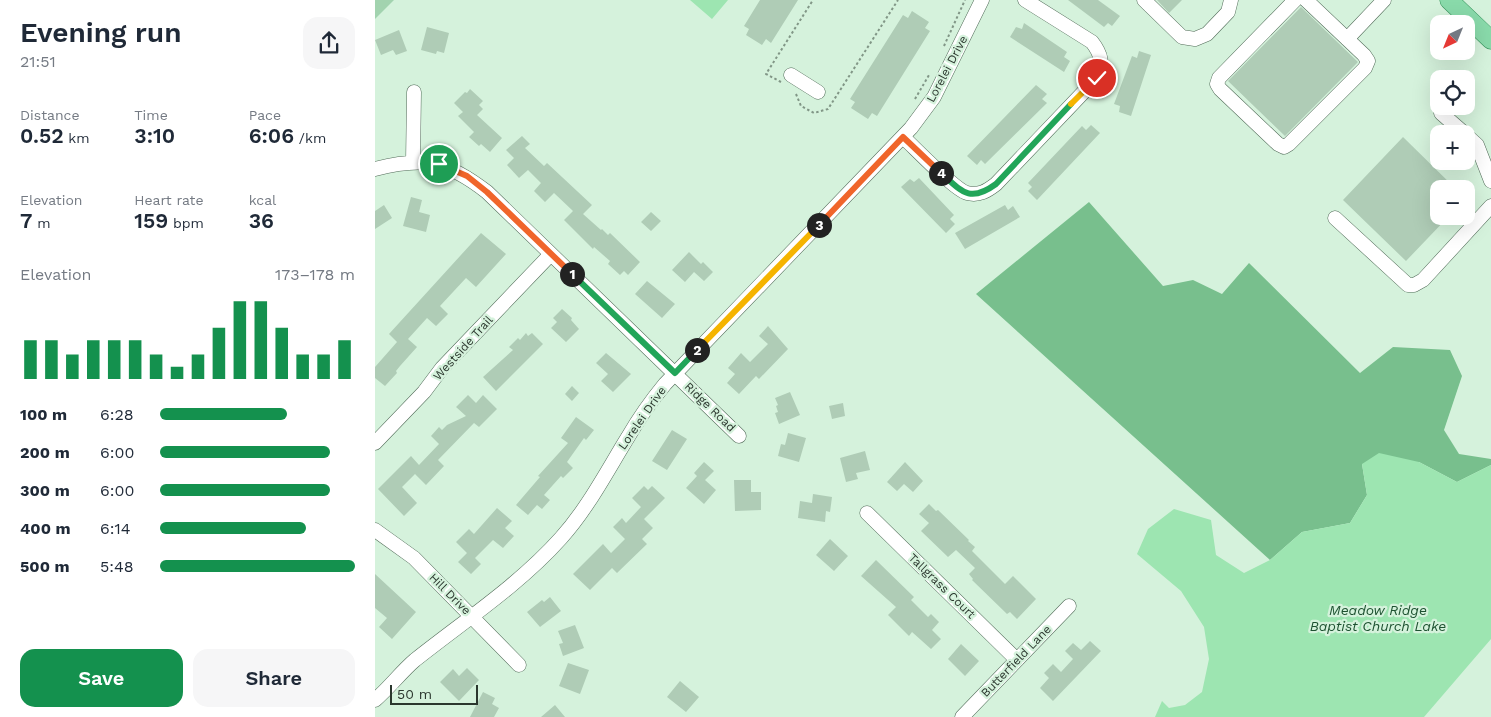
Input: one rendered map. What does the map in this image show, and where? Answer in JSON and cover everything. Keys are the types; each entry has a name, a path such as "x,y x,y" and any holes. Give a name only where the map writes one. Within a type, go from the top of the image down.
{"main road":[{"path":"1449,0 1491,40"}],"street":[{"name":"Lorelei Drive","path":"375,700 413,662 525,573 562,537 585,508 647,407 675,373 903,137 934,97 982,0"},
{"path":"903,137 953,184 966,193 983,193 996,184 1097,78 1102,60 1092,42 1025,0"},
{"path":"1143,0 1181,36 1195,39 1207,34 1229,12 1231,0"},
{"path":"1295,0 1219,78 1217,84 1220,90 1278,144 1284,147 1365,68 1368,61 1365,55 1306,0"},
{"path":"1347,39 1384,0"},
{"path":"789,81 818,92"},
{"path":"413,162 414,92"},
{"path":"1443,115 1455,125"},
{"path":"1475,143 1491,181"},
{"name":"Ridge Road","path":"375,169 413,162 439,164 467,176 487,192 739,436"},
{"path":"1335,218 1408,285 1414,285 1423,280 1491,206"},
{"name":"Westside Trail","path":"375,443 551,254"},
{"name":"Tallgrass Court","path":"867,513 1017,660"},
{"name":"Hill Drive","path":"375,530 414,558 519,665"},
{"name":"Butterfield Lane","path":"962,717 1069,606"}],"path":[{"path":"789,81 766,74 813,0"},
{"path":"795,90 801,106 814,113 828,109 898,0"},
{"path":"942,50 965,0"},
{"path":"913,102 931,72"}],"shaded area":[{"path":"375,0 394,0 375,19"},
{"path":"1089,202 1163,286 1193,280 1222,294 1249,263 1360,373 1393,347 1450,350 1462,376 1444,430 1459,454 1491,459 1491,465 1457,482 1419,462 1362,464 1367,495 1350,523 1302,532 1270,560 976,294"}],"water":[{"path":"690,0 728,0 712,19"},
{"name":"Meadow Ridge Baptist Church Lake","path":"1379,453 1419,462 1457,482 1491,465 1491,639 1424,717 1155,717 1162,701 1169,708 1185,705 1202,692 1209,659 1204,627 1181,591 1137,554 1148,529 1174,509 1211,520 1216,555 1244,573 1270,560 1302,532 1350,523 1367,495 1362,464"}],"building":[{"path":"760,0 798,0 771,43 766,39 762,45 746,35 749,29 744,26"},
{"path":"1068,0 1098,0 1120,16 1112,26 1108,23 1104,27"},
{"path":"1157,0 1182,0 1169,13"},
{"path":"1301,7 1358,62 1285,136 1228,81"},
{"path":"912,11 929,22 925,28 930,31 877,116 872,113 868,119 851,108 855,102 850,99 903,15 908,18"},
{"path":"1024,23 1067,52 1064,57 1070,61 1064,72 1010,37 1016,27 1022,29"},
{"path":"427,27 449,33 444,53 437,51 436,54 421,50"},
{"path":"399,30 407,51 396,55 393,50 381,55 375,40"},
{"path":"1139,51 1151,55 1131,116 1119,112 1120,106 1114,104 1132,56 1137,58"},
{"path":"1036,85 1047,94 1042,99 1047,103 985,164 981,160 977,165 967,156"},
{"path":"470,89 483,101 479,105 483,109 477,115 502,138 490,152 481,144 479,146 469,137 474,132 458,116 463,112 454,103"},
{"path":"1091,125 1100,133 1037,200 1028,191 1032,187 1028,183 1082,126 1086,130"},
{"path":"522,136 530,144 525,148 544,166 547,163 592,205 583,214 608,235 610,233 640,262 628,275 624,271 620,275 608,264 610,261 594,247 593,249 564,220 573,211 554,193 545,202 534,191 541,183 528,170 519,178 507,165 514,158 506,150"},
{"path":"1403,137 1430,163 1430,170 1437,170 1447,180 1430,180 1430,225 1440,225 1406,261 1343,200"},
{"path":"919,178 954,215 950,219 955,224 946,233 901,187 910,179 914,182"},
{"path":"411,197 422,200 419,212 430,215 426,232 403,226"},
{"path":"384,205 392,218 375,229 375,211"},
{"path":"1005,205 1008,210 1013,206 1020,217 965,249 955,233"},
{"path":"651,212 661,221 651,231 641,222"},
{"path":"481,233 506,254 476,287 466,278 440,306 448,314 436,326 427,318 408,339 417,347 385,386 375,378 375,367 397,342 389,334"},
{"path":"689,252 701,264 703,262 713,272 704,281 694,272 685,282 672,270"},
{"path":"647,281 675,304 662,318 635,294"},
{"path":"562,309 572,318 571,320 579,329 566,342 551,328 557,322 553,318"},
{"path":"768,326 788,349 759,379 756,376 739,394 727,383 735,374 728,368 741,353 750,362 768,344 759,336"},
{"path":"526,333 528,336 532,333 543,344 496,391 483,377 513,350 509,347 518,338 520,340"},
{"path":"606,353 631,374 613,392 601,381 608,374 596,363"},
{"path":"572,386 579,393 572,401 565,394"},
{"path":"790,392 800,415 779,424 775,413 778,412 776,406 778,405 775,398"},
{"path":"468,395 476,403 483,395 497,409 479,427 474,423 438,460 444,466 426,485 415,474 402,487 417,503 404,516 378,489 411,456 419,465 439,444 431,436 439,427 442,430 447,425 466,416 456,407"},
{"path":"843,403 845,416 832,419 829,406"},
{"path":"576,417 594,430 586,440 584,438 567,462 573,468 563,478 561,476 544,495 550,500 542,509 537,505 528,515 516,505 540,477 538,476 568,443 561,438"},
{"path":"672,430 687,439 667,470 652,461"},
{"path":"788,433 806,438 799,462 778,456 781,444 785,445"},
{"path":"865,451 870,470 856,473 858,479 846,482 840,458"},
{"path":"704,462 714,471 705,480 716,490 704,504 686,488 697,476 694,473"},
{"path":"905,462 923,481 913,492 904,484 897,491 887,482"},
{"path":"734,480 751,480 751,492 761,492 761,510 735,511"},
{"path":"644,486 648,490 652,486 665,498 644,519 653,528 642,539 647,544 617,573 612,568 590,590 573,574 603,544 611,553 625,539 613,527 622,518 626,523 641,507 632,498"},
{"path":"813,494 832,497 830,512 826,511 825,522 798,518 800,501 812,503"},
{"path":"929,504 936,511 938,510 969,540 975,547 972,551 1005,584 1013,576 1036,599 1017,619 1010,612 1007,614 972,580 969,574 975,568 956,550 948,557 921,531 929,523 919,514"},
{"path":"497,508 512,521 505,528 514,536 503,548 493,540 475,558 481,564 471,574 458,562 467,553 456,542 469,529 474,534"},
{"path":"830,539 848,556 834,571 816,555"},
{"path":"876,560 914,597 911,600 928,617 931,614 939,622 932,630 941,639 931,649 912,632 909,636 888,615 896,607 861,576"},
{"path":"375,574 416,612 392,639 379,627 387,618 375,608"},
{"path":"550,597 561,611 540,627 527,612 542,600 544,602"},
{"path":"575,625 584,648 563,656 559,644 563,643 558,631"},
{"path":"1090,641 1101,651 1053,701 1040,688 1049,678 1044,673 1053,664 1061,672 1073,659 1065,651 1073,643 1081,650"},
{"path":"961,644 979,661 965,676 948,659"},
{"path":"568,663 589,670 580,694 559,686"},
{"path":"467,668 479,680 459,701 440,682 453,669 459,676"},
{"path":"680,681 699,697 686,712 667,697"},
{"path":"483,692 495,698 492,704 499,708 494,717 470,717"},
{"path":"555,705 565,717 541,717"}],"route":[{"path":"439,164 467,176 487,192 675,373 903,137 953,184 966,193 983,193 996,184 1097,78"}]}
